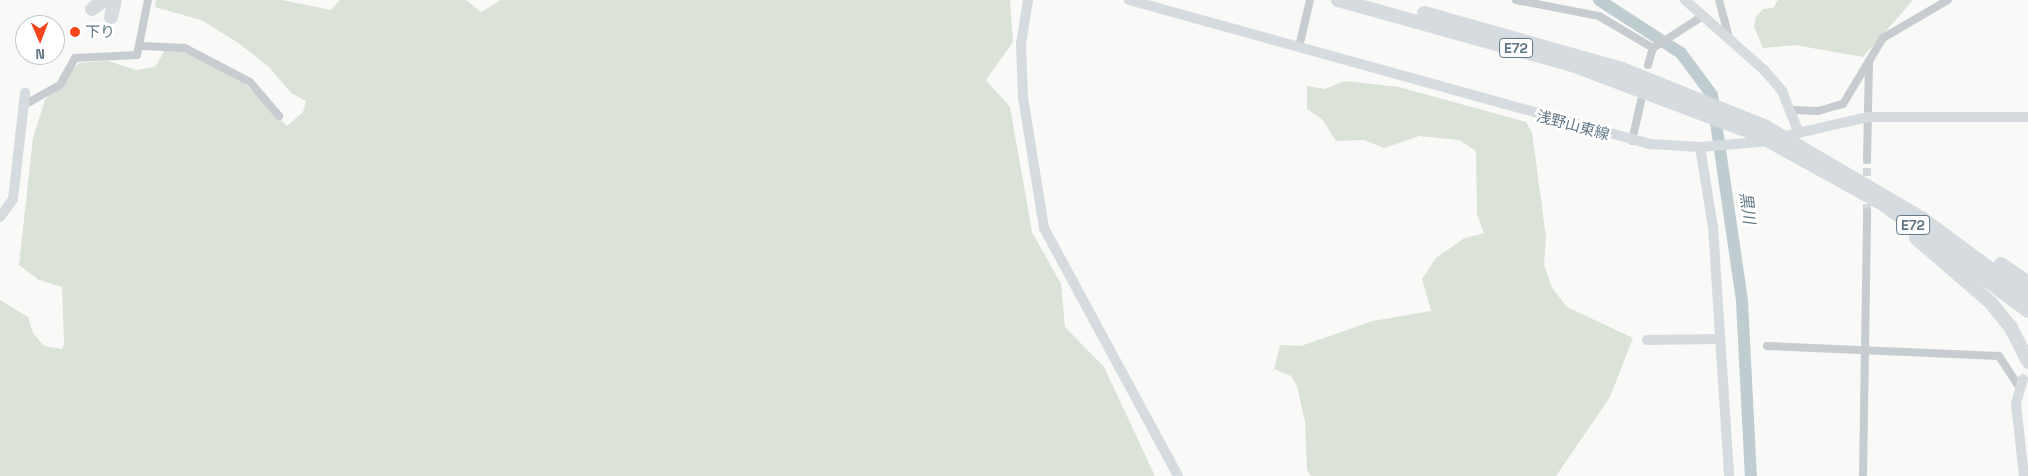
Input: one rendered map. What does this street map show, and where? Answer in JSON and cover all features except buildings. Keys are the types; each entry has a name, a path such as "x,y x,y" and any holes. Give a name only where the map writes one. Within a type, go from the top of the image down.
{"highway":[{"path":"111,17 115,0"},
{"name":"E72","path":"1338,0 1572,65 1691,106 1789,152 1804,154 1855,175 1955,240 2028,297"},
{"name":"E72","path":"1362,0 1518,37 1677,89 1782,136 1804,154 1916,226 2028,311"},
{"path":"1804,154 1901,226 1974,286 2011,328 2028,362"},
{"path":"1855,175 2028,282"}],"street":[{"path":"24,105 60,86 73,59 131,58 142,46 148,0"},
{"path":"1028,0 1021,44 1023,97 1044,228 1178,476"},
{"name":"浅野山東線","path":"1129,0 1632,141 1700,147 1735,145 1868,117 2028,117"},
{"path":"1299,47 1310,0"},
{"path":"1516,0 1599,16 1653,48"},
{"path":"1685,0 1703,16 1728,33 1764,70 1792,110 1798,131"},
{"path":"1719,0 1728,33"},
{"path":"1792,110 1818,111 1843,104 1883,38 1948,0"},
{"path":"1648,65 1653,48 1703,16"},
{"path":"142,46 185,48 250,82 279,116"},
{"path":"1867,159 1869,59"},
{"path":"0,217 14,198 25,93"},
{"path":"1632,141 1641,101"},
{"path":"1700,147 1713,227 1718,339 1729,476"},
{"path":"1863,476 1867,212"},
{"path":"1647,340 1718,339"},
{"path":"1767,346 1865,348 1999,356 2021,383 2017,429 2024,476"}],"shaded area":[{"path":"156,0 282,0 331,10 340,0 466,0 481,12 501,0 1010,0 1013,42 986,80 1010,107 1032,232 1061,284 1065,327 1104,367 1155,476 0,476 0,300 28,317 33,333 44,346 62,349 64,344 62,287 39,280 19,265 33,138 45,100 79,63 108,61 136,70 155,67 166,48 176,45 234,73 287,126 303,112 306,101 291,93 269,67 237,42 201,20 155,7"},
{"path":"1778,0 1913,0 1863,57 1795,45 1763,48 1754,27 1756,17 1763,9 1773,8"},
{"path":"1345,81 1399,87 1526,122 1532,132 1546,237 1544,265 1552,288 1567,307 1633,338 1610,397 1556,476 1311,476 1307,470 1305,422 1297,386 1291,376 1274,369 1280,345 1301,346 1373,321 1431,311 1422,279 1436,258 1463,239 1484,233 1477,214 1476,151 1459,140 1419,136 1384,148 1364,140 1336,141 1322,119 1307,109 1307,86 1325,89"}],"waterway":[{"name":"黒川","path":"1599,0 1681,53 1712,95 1742,301 1751,476"}],"tunnel":[{"path":"1867,159 1867,212"}],"place":[{"name":"下り","path":"75,32"}]}
